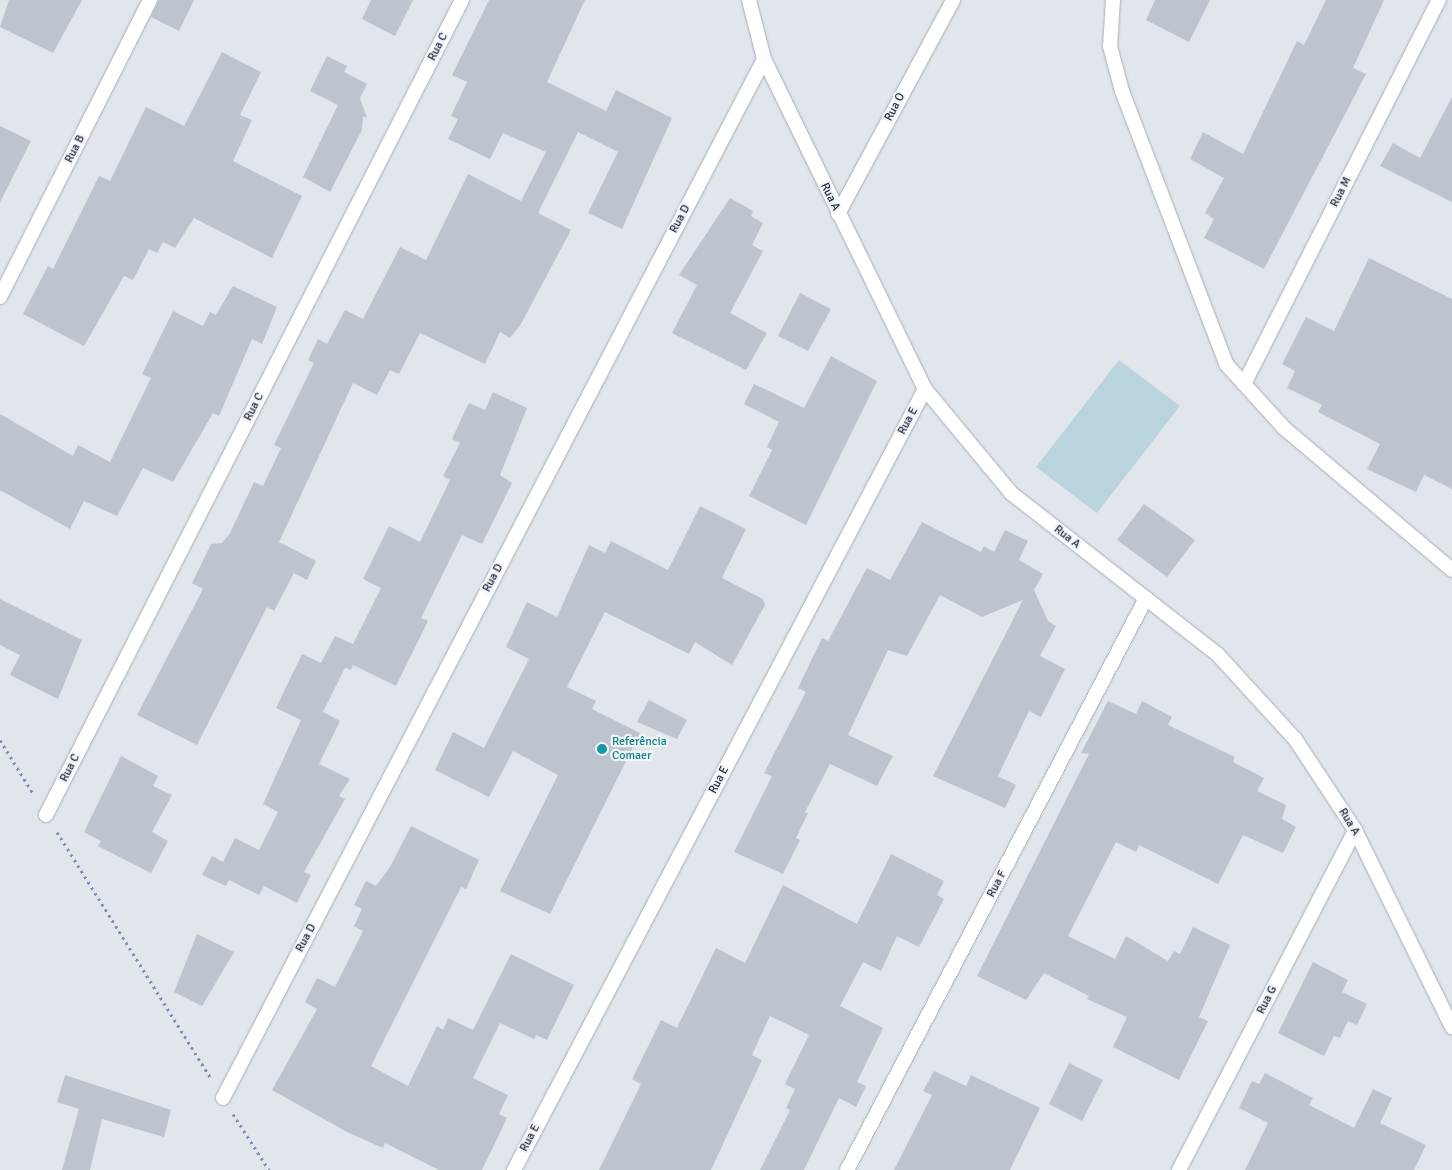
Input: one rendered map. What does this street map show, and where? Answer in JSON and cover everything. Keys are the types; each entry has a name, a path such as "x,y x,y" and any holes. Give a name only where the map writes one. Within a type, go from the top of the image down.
{"street":[{"name":"Rua B","path":"0,298 150,0"},
{"name":"Rua C","path":"46,815 462,0"},
{"name":"Rua A","path":"748,0 764,59 925,389 1011,493 1218,655 1295,739 1355,830 1452,1027"},
{"name":"Rua O","path":"838,214 952,0"},
{"path":"1113,0 1110,46 1122,91 1226,364 1284,428 1452,570"},
{"name":"Rua M","path":"1244,384 1439,0"},
{"name":"Rua D","path":"223,1098 764,59"},
{"name":"Rua E","path":"514,1170 925,389"},
{"name":"Rua F","path":"847,1170 1146,598"},
{"name":"Rua G","path":"1179,1170 1355,830"}],"path":[{"path":"0,740 269,1170"}],"shaded area":[{"path":"1119,360 1180,406 1097,513 1036,467"}],"building":[{"path":"9,0 82,0 53,53 0,27"},
{"path":"159,0 194,0 179,31 151,17"},
{"path":"371,0 413,0 395,36 362,19"},
{"path":"489,0 585,0 547,82 606,111 616,90 672,118 622,229 588,213 618,152 578,132 538,213 571,230 521,324 510,338 500,332 485,364 420,333 399,374 390,370 377,395 353,383 279,542 316,561 307,580 294,573 274,611 267,607 197,745 137,715 203,589 192,583 211,544 222,543 230,533 254,482 263,486 281,448 274,445 314,363 308,360 318,339 327,344 345,310 363,319 400,247 426,260 468,174 521,201 546,152 503,133 490,159 448,139 458,119 451,116 467,82 452,75"},
{"path":"1155,0 1210,0 1189,42 1146,20"},
{"path":"1326,0 1384,0 1353,68 1366,74 1264,269 1204,238 1214,219 1205,213 1224,178 1190,159 1203,132 1243,154 1297,41 1304,45"},
{"path":"222,52 261,72 240,115 252,120 233,161 302,196 272,258 194,218 175,248 163,242 157,253 149,249 133,280 124,276 84,346 23,314 48,266 53,269 99,176 110,181 146,107 184,126"},
{"path":"327,56 347,66 344,72 367,84 360,98 367,118 363,116 362,130 330,192 303,177 338,105 310,91"},
{"path":"1452,97 1452,202 1380,166 1393,143 1420,158"},
{"path":"0,126 31,141 0,202"},
{"path":"730,198 753,211 751,216 763,223 752,245 763,251 730,313 767,333 746,370 672,333 697,285 679,275"},
{"path":"1369,258 1452,299 1452,489 1424,475 1416,492 1367,469 1380,444 1318,412 1322,405 1287,388 1295,371 1282,364 1306,317 1334,331"},
{"path":"233,286 277,307 262,344 252,339 219,416 213,413 173,482 143,468 117,516 84,501 70,529 0,490 0,414 73,456 78,445 110,462 151,378 142,374 173,311 203,326 210,312 216,315"},
{"path":"800,293 831,309 808,351 778,336"},
{"path":"831,356 877,381 806,525 749,496 772,450 767,447 779,422 744,404 754,384 804,408"},
{"path":"493,392 527,408 500,475 512,483 482,544 462,535 421,618 428,621 396,686 353,665 351,670 345,668 323,712 340,721 319,764 350,779 339,796 345,799 304,872 311,875 297,903 264,886 259,895 229,880 226,886 202,875 212,856 223,862 235,838 259,850 278,812 263,804 301,720 276,708 302,654 321,663 335,636 353,644 381,588 363,579 389,526 420,542 450,480 443,476 460,443 452,439 463,415 469,403 485,410"},
{"path":"1144,504 1195,540 1167,577 1117,540"},
{"path":"700,506 746,529 722,578 763,599 765,605 732,665 695,642 689,654 605,612 567,687 596,701 592,709 640,733 550,914 500,891 558,775 513,751 489,797 435,770 453,732 484,748 529,659 506,647 527,602 557,617 589,545 605,553 611,541 668,570"},
{"path":"922,522 981,552 984,546 994,552 1005,530 1028,541 1019,560 1043,574 1034,590 1048,621 1056,626 1040,656 1065,669 1041,717 1029,711 998,776 1016,785 1005,808 933,776 1023,600 982,617 940,595 907,656 888,650 848,735 893,756 877,786 830,764 805,812 808,813 796,838 800,840 783,874 734,852 772,776 764,773 806,692 798,688 822,638 828,641 867,568 890,580"},
{"path":"0,599 82,640 58,699 10,675 20,655 0,645"},
{"path":"649,700 687,720 677,739 637,722"},
{"path":"1108,701 1136,714 1142,701 1172,717 1168,725 1235,757 1233,762 1264,778 1257,791 1286,805 1282,819 1296,827 1283,853 1243,835 1218,884 1139,845 1136,852 1116,842 1068,936 1115,959 1126,936 1168,961 1174,951 1180,954 1193,927 1230,945 1199,1017 1208,1021 1179,1080 1113,1047 1127,1017 1087,999 1089,996 1044,973 1026,1000 977,976 1089,754 1081,753"},
{"path":"121,756 158,776 153,786 172,795 152,832 168,841 151,873 98,846 101,841 84,832"},
{"path":"411,826 479,860 466,889 461,887 371,1066 408,1086 437,1026 443,1030 448,1018 473,1030 511,954 574,985 547,1040 536,1035 534,1039 500,1023 473,1078 508,1095 499,1114 507,1118 482,1170 439,1170 385,1143 383,1148 347,1132 272,1090 317,1009 305,1002 317,978 335,987 363,931 354,926 362,909 354,905 366,881 376,886 390,867"},
{"path":"891,854 944,881 937,895 944,899 919,947 897,936 881,971 863,962 840,1006 883,1028 857,1082 866,1086 856,1107 839,1098 804,1170 760,1170 790,1110 786,1108 795,1089 785,1084 809,1035 770,1016 752,1055 762,1060 711,1170 599,1170 641,1084 632,1079 661,1020 677,1028 716,948 745,963 783,885 857,924"},
{"path":"197,934 234,952 202,1006 174,992"},
{"path":"1313,962 1348,980 1342,992 1367,1004 1357,1025 1348,1021 1340,1038 1334,1036 1324,1056 1278,1033"},
{"path":"1069,1063 1103,1080 1082,1121 1049,1104"},
{"path":"934,1071 966,1086 971,1075 1040,1108 1010,1170 894,1170 932,1095 923,1091"},
{"path":"1265,1073 1313,1098 1309,1105 1354,1128 1373,1089 1392,1098 1380,1123 1426,1145 1414,1170 1245,1170 1268,1123 1239,1108 1252,1081 1259,1084"},
{"path":"65,1075 171,1110 164,1137 102,1119 90,1170 62,1170 79,1109 57,1102"}],"place":[{"name":"Referência Comaer","path":"602,749"}]}
